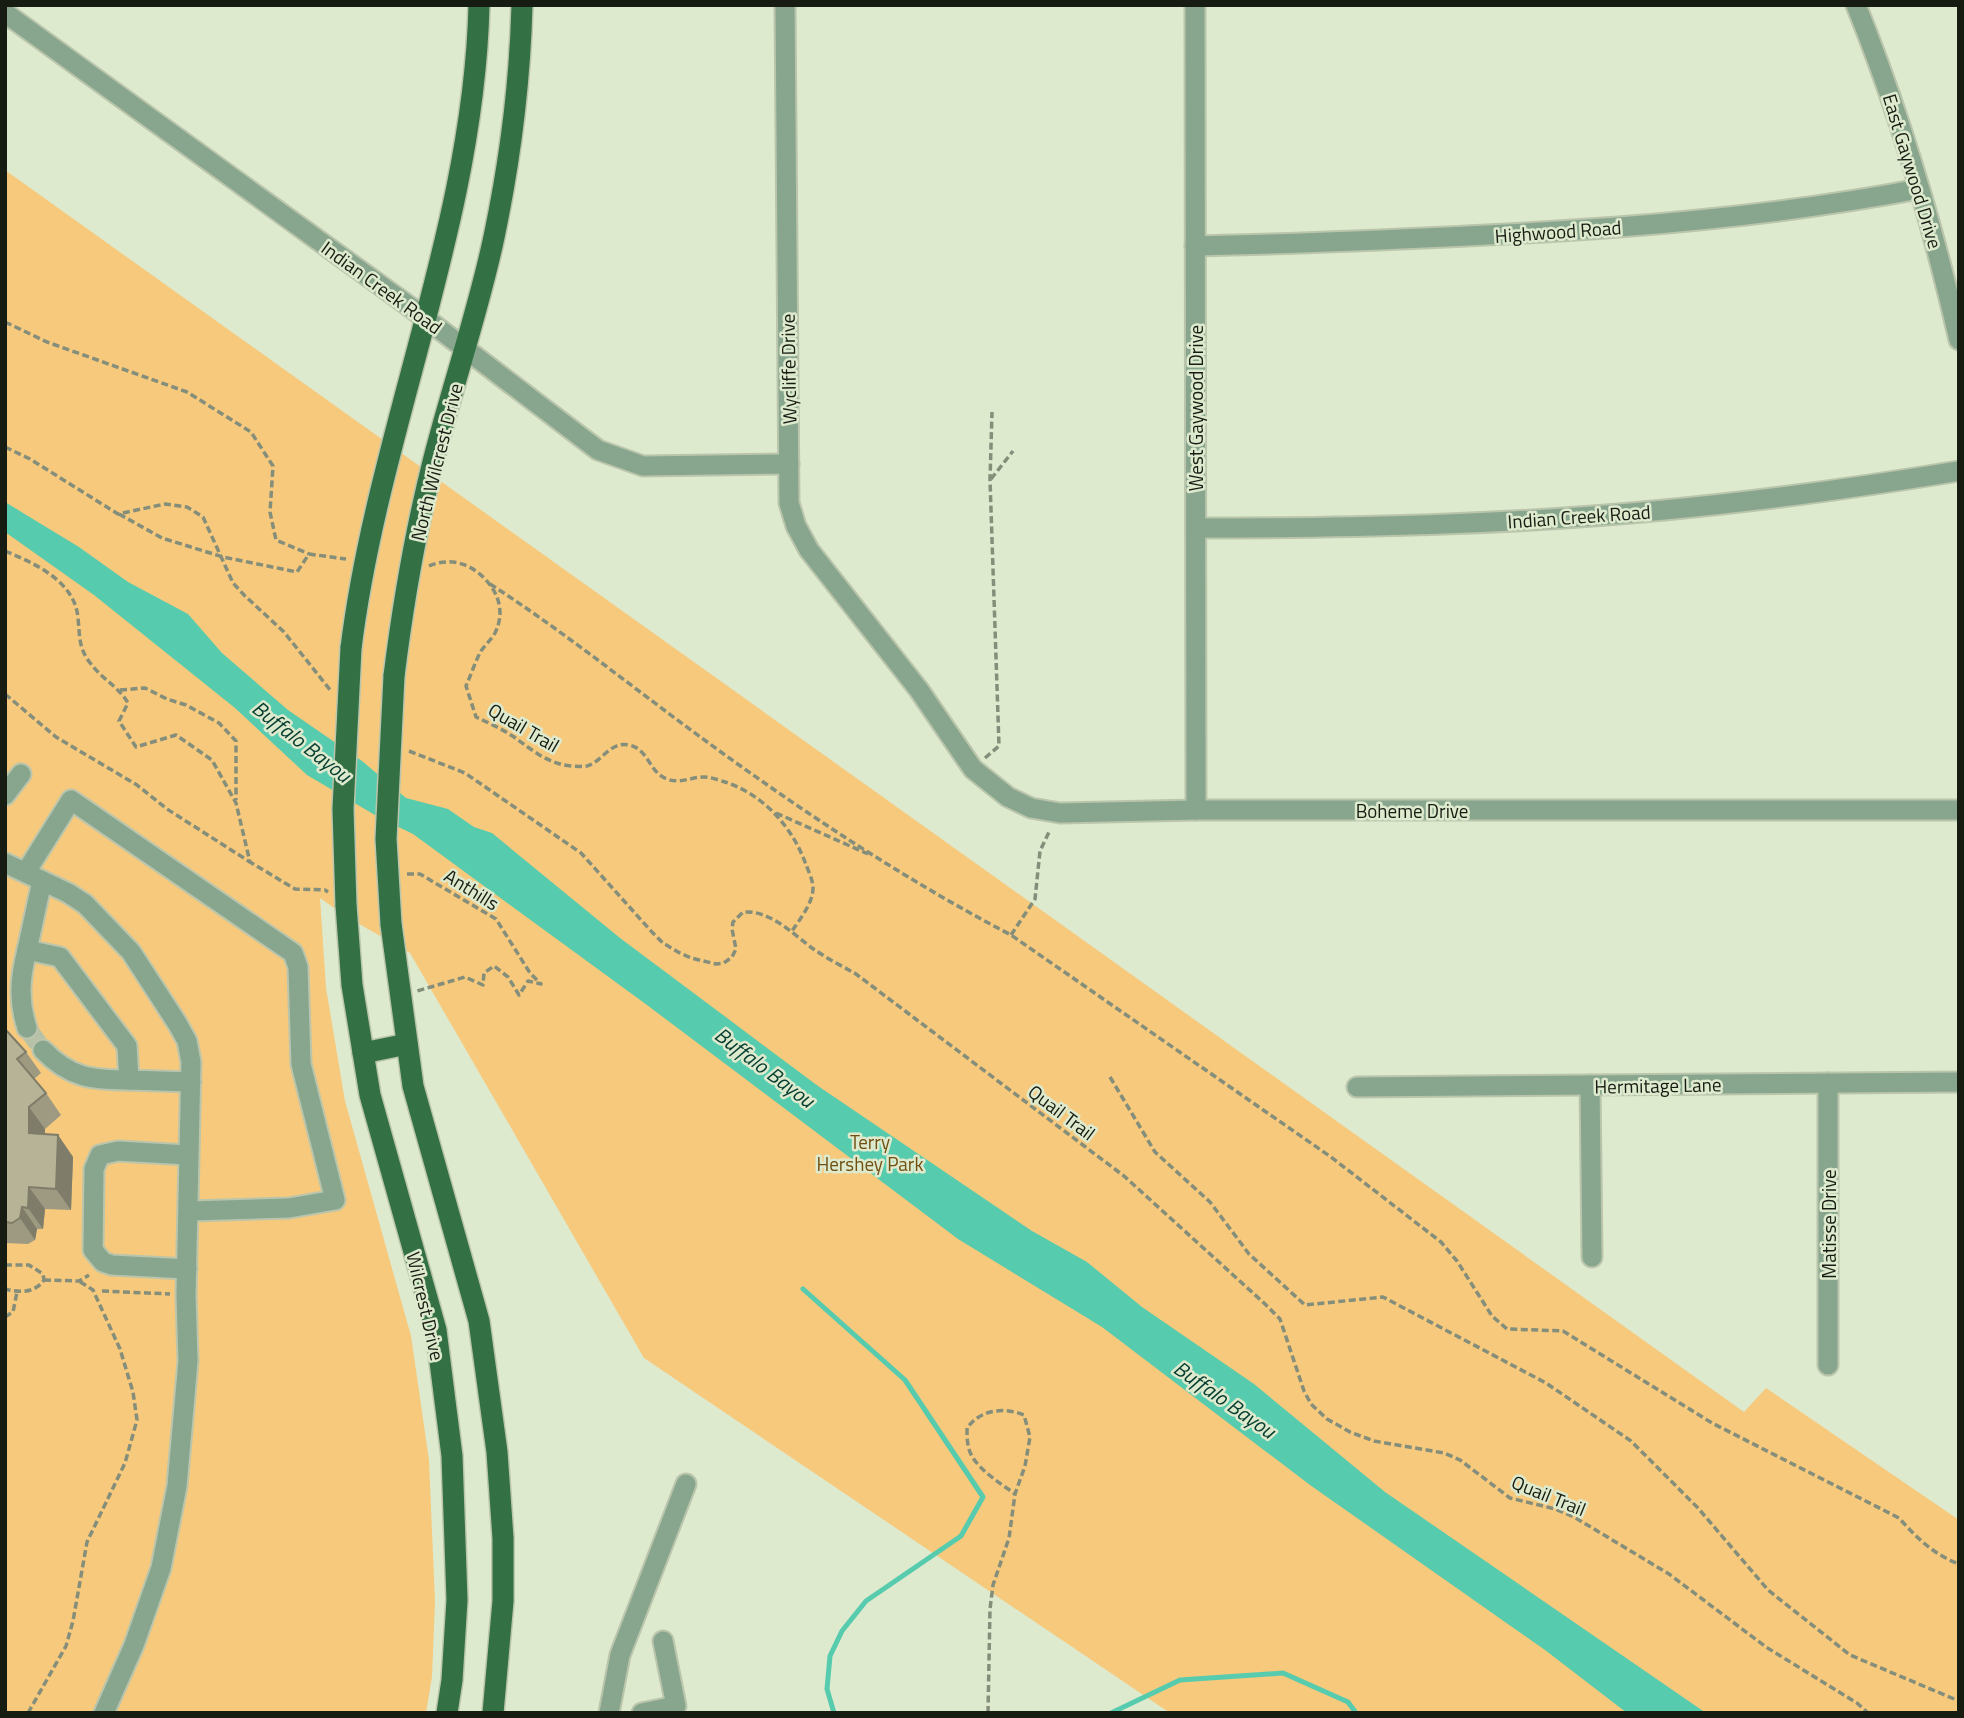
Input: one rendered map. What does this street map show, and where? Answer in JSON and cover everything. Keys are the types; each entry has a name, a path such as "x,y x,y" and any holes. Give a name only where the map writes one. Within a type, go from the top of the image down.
{"main road":[{"path":"346,905 343,809 351,648 366,560 426,318 467,136 479,37 480,5"},
{"name":"North Wilcrest Drive","path":"401,995 391,924 386,839 394,676 410,568 433,463 494,238 510,148 522,45 523,5"},
{"name":"Wilcrest Drive","path":"346,905 352,985 370,1095 436,1330 456,1515 457,1600 447,1713"},
{"path":"401,995 414,1086 479,1321 497,1452 503,1538 503,1601 493,1713"},
{"path":"363,1053 407,1044"}],"street":[{"name":"Wycliffe Drive","path":"785,5 789,503 796,526 809,550 919,690"},
{"name":"West Gaywood Drive","path":"1195,5 1196,810"},
{"name":"East Gaywood Drive","path":"1856,5 1900,124 1942,269 1959,340"},
{"name":"Indian Creek Road","path":"5,13 426,318 598,450 643,466 789,464"},
{"name":"Highwood Road","path":"1195,246 1320,244 1592,230 1791,211 1919,189"},
{"name":"Indian Creek Road","path":"1196,528 1467,524 1663,510 1870,485 1959,471"},
{"name":"Boheme Drive","path":"919,690 973,769 1008,797 1031,808 1060,813 1196,810 1959,810"},
{"path":"5,795 21,774"},
{"path":"27,1028 22,1011 20,979 27,950 34,876 71,800 293,953 298,967 301,1064 335,1200 289,1209 190,1211"},
{"path":"5,863 85,904 131,952 187,1041 191,1062 188,1155 190,1211 186,1295 188,1361 177,1486 161,1568 134,1645 104,1713"},
{"path":"27,950 60,957 127,1046 129,1080"},
{"path":"43,1050 58,1066 101,1080 191,1082"},
{"name":"Hermitage Lane","path":"1357,1087 1959,1082"},
{"name":"Matisse Drive","path":"1828,1083 1828,1365"},
{"path":"1590,1085 1592,1258"},
{"path":"187,1269 112,1265 103,1262 93,1250 94,1169 100,1155 118,1151 188,1155"},
{"path":"609,1713 620,1655 686,1484"},
{"path":"642,1713 676,1706 663,1641"}],"path":[{"path":"5,321 47,342 187,392 251,432 273,466 270,512 276,540 309,554 366,560"},
{"path":"973,769 999,746 990,480 992,412"},
{"path":"990,480 1013,451"},
{"path":"118,514 162,538 264,567 296,572 309,554"},
{"path":"5,551 41,566 68,592 78,614 78,640 84,652 91,664 120,690 128,703 119,721 136,747 176,735 212,760 236,803"},
{"path":"410,568 420,570 436,562 458,562 474,570 714,746 877,858 954,905 1011,935 1331,1157 1441,1242 1457,1261 1492,1316 1507,1329 1563,1331 1713,1423 1899,1518 1919,1540 1947,1560 1959,1564"},
{"name":"Quail Trail","path":"490,584 498,598 500,614 495,633 480,653 466,686 476,717 498,727 533,751 561,764 587,765 613,747 628,745 645,753 655,772 665,779 681,782 703,777 722,781 744,789 774,811 801,852 813,889 806,909 792,931 813,948 856,974 1124,1176 1264,1303 1280,1319 1304,1391 1311,1404 1326,1419 1374,1441 1444,1453 1460,1460 1510,1498 1555,1509 1574,1517 1669,1574 1766,1647 1857,1703 1868,1713"},
{"path":"120,690 145,688 186,705 219,723 236,741 236,803 250,862"},
{"path":"5,694 56,737 137,785 167,809 250,862 295,889 325,890 346,905"},
{"path":"774,811 877,858"},
{"path":"1011,935 1035,899 1040,851 1060,813"},
{"name":"Anthills","path":"397,869 407,874 420,874 496,919 530,973 541,984 528,981 519,995 508,977 494,966 484,973 483,985 466,977 401,995"},
{"path":"325,890 327,882"},
{"path":"1110,1077 1156,1152 1210,1202 1249,1254 1305,1305 1383,1297 1546,1383 1631,1441 1699,1508 1768,1590 1850,1655 1959,1701"},
{"path":"44,1280 79,1281 103,1262"},
{"path":"5,1265 29,1265 43,1274 44,1280 39,1287 28,1291 5,1289"},
{"path":"28,1713 66,1646 74,1621 87,1542 125,1463 137,1420 133,1392 120,1349 93,1290 79,1281"},
{"path":"102,1291 186,1295"},
{"path":"5,1317 13,1312 17,1292"},
{"path":"988,1713 993,1585 1009,1538 1015,1494 1025,1466 1030,1437 1024,1415 1001,1410 983,1414 967,1427 968,1447 977,1462 993,1478 1015,1494"}],"green space":[{"name":"Terry Hershey Park","path":"5,170 1744,1412 1766,1388 1959,1520 1959,1713 1170,1713 644,1358 410,953 347,917 320,898 326,988 345,1101 411,1336 429,1460 435,1601 432,1677 426,1713 5,1713"}],"water":[{"name":"Buffalo Bayou","path":"5,502 79,547 128,582 188,614 222,653 288,710 362,761 406,798 448,809 474,827 492,833 620,938 818,1086 1032,1231 1087,1262 1142,1307 1254,1384 1385,1492 1706,1713 1627,1713 1545,1650 1310,1485 1102,1327 958,1239 647,1005 413,834 307,775 235,708 94,595 5,532"}],"building":[{"path":"5,1029 26,1052 17,1059 46,1093 29,1107 29,1133 58,1135 56,1189 29,1187 28,1208 22,1207 20,1218 12,1223 5,1222"}],"waterway":[{"path":"803,1289 905,1380 983,1497 961,1536 866,1601 842,1631 830,1656 827,1689 834,1713"},
{"path":"1111,1713 1180,1680 1283,1673 1348,1702 1356,1713"}],"tunnel":[{"path":"27,1028 43,1050"}]}
